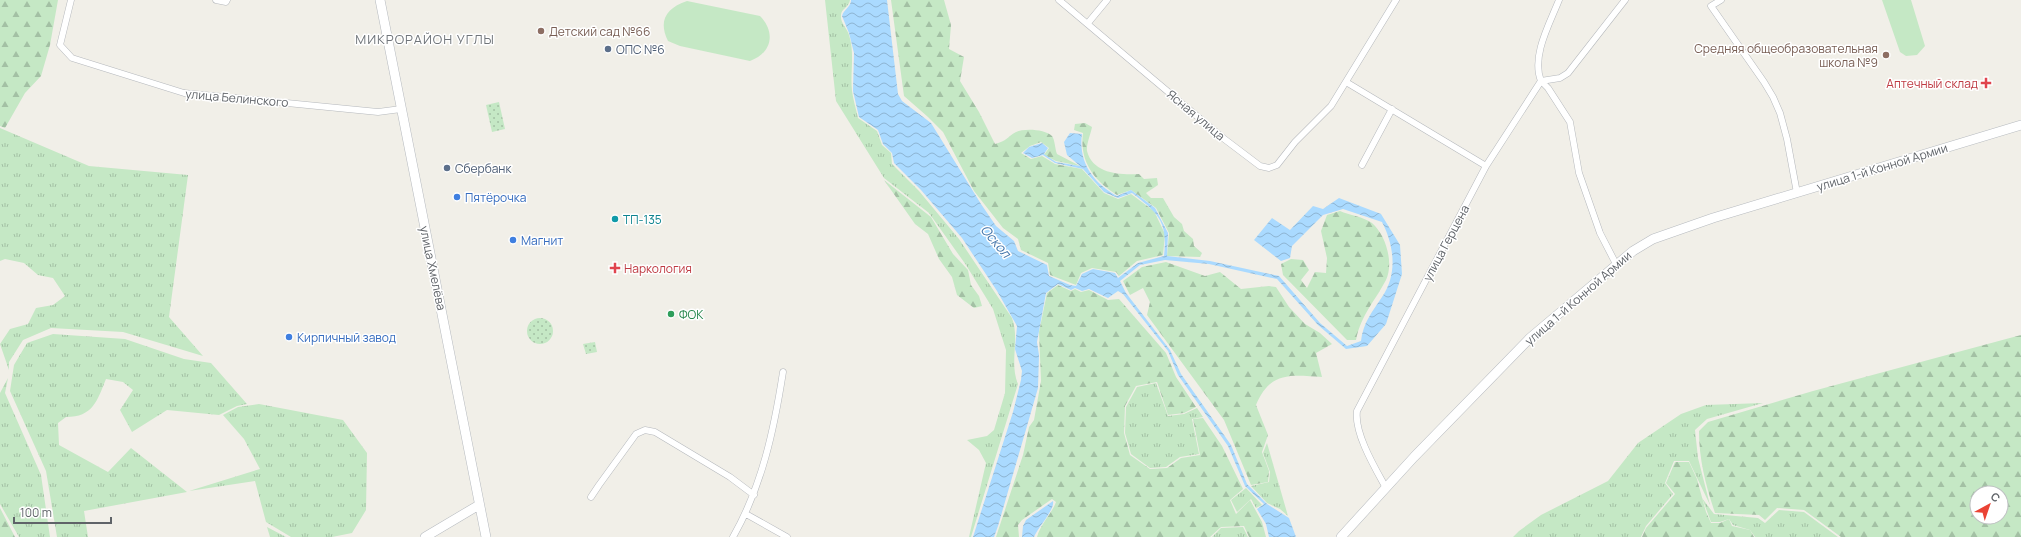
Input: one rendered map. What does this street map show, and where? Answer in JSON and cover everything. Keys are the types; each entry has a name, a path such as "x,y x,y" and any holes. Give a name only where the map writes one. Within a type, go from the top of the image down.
{"main road":[{"name":"улица Хмелёва","path":"380,0 486,537"},
{"name":"улица 1-й Конной Армии","path":"1341,537 1414,456 1530,338 1616,264 1653,239 1682,228 2021,125"},
{"path":"425,537 479,505"}],"street":[{"name":"улица Белинского","path":"71,0 60,45 72,58 184,93 378,112 401,109"},
{"path":"216,0 226,2 227,0"},
{"name":"Ясная улица","path":"1059,0 1223,138 1260,166 1268,168 1277,165 1295,142 1331,106 1396,0"},
{"path":"1088,23 1107,0"},
{"path":"1559,0 1542,45 1538,72 1542,81 1570,122 1579,173 1600,233 1616,264"},
{"path":"1542,81 1560,78 1568,73 1625,0"},
{"path":"1721,0 1711,6 1764,82 1780,114 1787,139 1796,193"},
{"name":"улица Герцена","path":"1386,488 1375,469 1355,422 1357,411 1486,166 1542,81"},
{"path":"1346,82 1486,166"},
{"path":"1362,165 1392,109"},
{"path":"734,537 754,495 771,439 783,372"},
{"path":"591,497 636,434 645,430 655,432 730,477 754,495"},
{"path":"746,514 787,537"}],"green space":[{"path":"0,0 58,0 50,45 41,76 25,93 5,128 0,126"},
{"path":"825,0 850,0 841,13 841,18 851,42 852,91 858,118 877,131 882,145 891,153 892,164 919,191 959,239 1012,318 1015,334 1014,368 1018,384 971,537 969,537 986,463 979,450 967,440 987,436 994,430 1005,393 1006,350 993,309 966,265 929,213 884,178 836,101"},
{"path":"891,0 944,0 951,25 949,49 964,57 960,81 979,112 995,144 1002,142 1016,132 1024,130 1034,130 1049,134 1053,138 1057,154 1080,166 1056,161 1044,155 1049,148 1041,142 1030,146 1021,153 1031,159 1042,156 1055,164 1082,169 1104,193 1118,199 1131,194 1154,211 1165,234 1163,255 1137,261 1119,276 1116,272 1092,268 1081,273 1076,285 1050,275 1048,263 1021,250 1018,239 1003,228 974,191 943,132 904,96"},
{"path":"1882,0 1911,0 1925,46 1917,55 1906,56 1900,52"},
{"path":"687,1 760,16 765,22 770,35 767,47 763,53 750,61 680,46 668,41 664,27 666,16 674,7"},
{"path":"499,102 505,129 492,132 486,105"},
{"path":"1085,123 1092,127 1087,148 1090,159 1101,169 1108,172 1139,174 1144,179 1157,178 1158,185 1146,193 1151,198 1163,198 1174,217 1182,224 1184,231 1193,239 1194,246 1202,253 1200,257 1167,256 1169,233 1156,208 1131,190 1117,195 1095,177 1083,153 1083,133 1074,130 1075,124"},
{"path":"0,128 89,166 188,175 169,317 203,356 123,332 51,328 23,340 9,362 9,370 0,344 10,329 28,324 36,308 53,305 65,296 53,278 38,275 24,263 5,259 0,261"},
{"path":"884,180 931,217 953,254 968,270 971,285 979,296 982,306 974,308 957,295 952,277 939,259 928,234 915,224"},
{"path":"1340,211 1365,219 1372,223 1377,228 1385,242 1389,258 1386,280 1361,323 1356,340 1347,340 1283,275 1281,264 1291,259 1303,260 1309,270 1301,280 1307,288 1315,272 1326,273 1327,258 1321,231 1327,215"},
{"path":"1166,262 1205,276 1220,272 1241,289 1269,286 1276,287 1289,307 1305,324 1320,333 1332,344 1316,353 1322,377 1291,376 1275,381 1268,386 1256,405 1268,435 1262,452 1269,471 1268,482 1251,485 1224,420 1147,315 1150,302 1143,288 1130,295 1123,281 1142,267"},
{"path":"1058,285 1071,291 1075,289 1081,292 1089,290 1108,300 1119,299 1166,353 1176,377 1196,407 1184,413 1168,415 1157,382 1136,386 1125,406 1124,433 1130,455 1150,469 1167,468 1181,458 1200,455 1193,419 1203,418 1222,446 1243,489 1230,500 1236,514 1250,500 1262,522 1266,537 1249,537 1244,526 1221,527 1210,537 1037,537 1041,527 1056,502 1052,499 1022,520 1018,525 1019,537 996,537 1023,455 1029,427 1034,420 1041,381 1039,332 1047,293"},
{"path":"540,318 549,322 553,331 549,340 540,344 531,340 527,331 531,322"},
{"path":"53,334 125,339 184,359 211,363 247,404 237,406 219,415 167,410 132,432 120,410 133,390 123,382 106,379 97,401 88,411 75,416 66,417 58,423 59,445 108,472 131,448 187,492 84,511 88,537 57,537 46,471 10,391 14,365 27,343"},
{"path":"2021,335 2021,537 1841,537 1804,510 1777,508 1765,520 1759,515 1715,513 1704,473 1699,442 1699,431 1708,422 1813,391"},
{"path":"595,342 597,352 586,354 583,344"},
{"path":"8,378 5,393 41,475 50,537 19,537 0,504 0,393"},
{"path":"1156,383 1168,416 1184,414 1197,408 1203,417 1192,419 1199,454 1180,457 1166,467 1150,468 1131,454 1125,433 1126,407 1137,387"},
{"path":"1763,403 1707,419 1695,430 1698,458 1710,505 1689,461 1674,461 1665,483 1673,494 1646,526 1641,537 1513,537 1541,515 1608,481 1638,443 1681,414 1706,405"},
{"path":"259,404 343,420 367,453 366,510 352,533 332,537 291,537 266,522 255,481 189,491 260,469 244,439 223,415 238,407"},
{"path":"1267,443 1288,516 1280,509 1267,503 1251,486 1269,482 1270,472 1263,453"},
{"path":"1675,462 1689,462 1697,479 1706,512 1711,523 1720,523 1729,519 1732,526 1750,530 1754,537 1642,537 1646,528 1675,494 1666,483"},
{"path":"1246,488 1262,505 1256,508 1251,499 1237,512 1231,500"},
{"path":"1702,498 1714,514 1758,518 1765,523 1779,510 1804,512 1838,537 1755,537 1750,530 1733,525 1729,519 1720,522 1711,522"},
{"path":"0,508 15,537 0,537"},
{"path":"267,527 286,537 270,537"},
{"path":"1243,527 1248,537 1212,537 1221,528"}],"water":[{"name":"Оскол","path":"851,0 887,0 898,94 902,101 931,123 981,204 996,226 1014,241 1018,251 1047,265 1049,276 1070,285 1076,286 1082,274 1093,269 1115,273 1118,278 1138,263 1164,256 1165,244 1162,226 1155,212 1132,193 1118,198 1104,192 1083,169 1055,163 1043,155 1032,158 1023,153 1029,147 1042,143 1048,148 1044,154 1056,162 1080,166 1067,155 1064,142 1070,133 1082,134 1082,154 1089,171 1101,185 1117,196 1131,190 1155,208 1168,233 1167,256 1210,261 1279,276 1320,323 1347,346 1361,341 1366,323 1387,288 1390,279 1392,269 1391,250 1382,222 1343,209 1323,215 1292,246 1290,258 1281,261 1254,240 1272,218 1290,230 1313,206 1323,209 1339,198 1381,214 1400,245 1402,274 1386,324 1367,346 1346,349 1318,325 1277,279 1209,264 1165,260 1140,265 1120,281 1126,293 1170,350 1181,374 1231,445 1247,484 1267,504 1289,518 1296,537 1269,537 1266,524 1257,509 1264,504 1245,486 1228,446 1178,375 1168,351 1123,294 1118,291 1108,298 1089,289 1082,291 1075,288 1071,290 1058,284 1046,293 1037,342 1039,355 1038,388 998,526 994,537 973,537 1013,412 1021,380 1022,371 1015,349 1017,326 997,291 962,238 921,190 894,163 892,153 883,144 878,130 859,117 853,91 854,53 849,33 842,16"},
{"path":"1053,501 1049,514 1034,537 1022,537 1023,526 1026,520"}],"place":[{"name":"Детский сад №66","path":"541,31"},
{"name":"ОПС №6","path":"608,49"},
{"name":"Средняя общеобразовательная школа №9","path":"1886,55"},
{"name":"Аптечный склад","path":"1986,83"},
{"name":"Сбербанк","path":"447,168"},
{"name":"Пятёрочка","path":"457,197"},
{"name":"ТП-135","path":"615,219"},
{"name":"Магнит","path":"513,240"},
{"name":"Наркология","path":"615,268"},
{"name":"ФОК","path":"671,314"},
{"name":"Кирпичный завод","path":"289,337"}],"district":[{"name":"МИКРОРАЙОН УГЛЫ","path":"425,39"}]}
